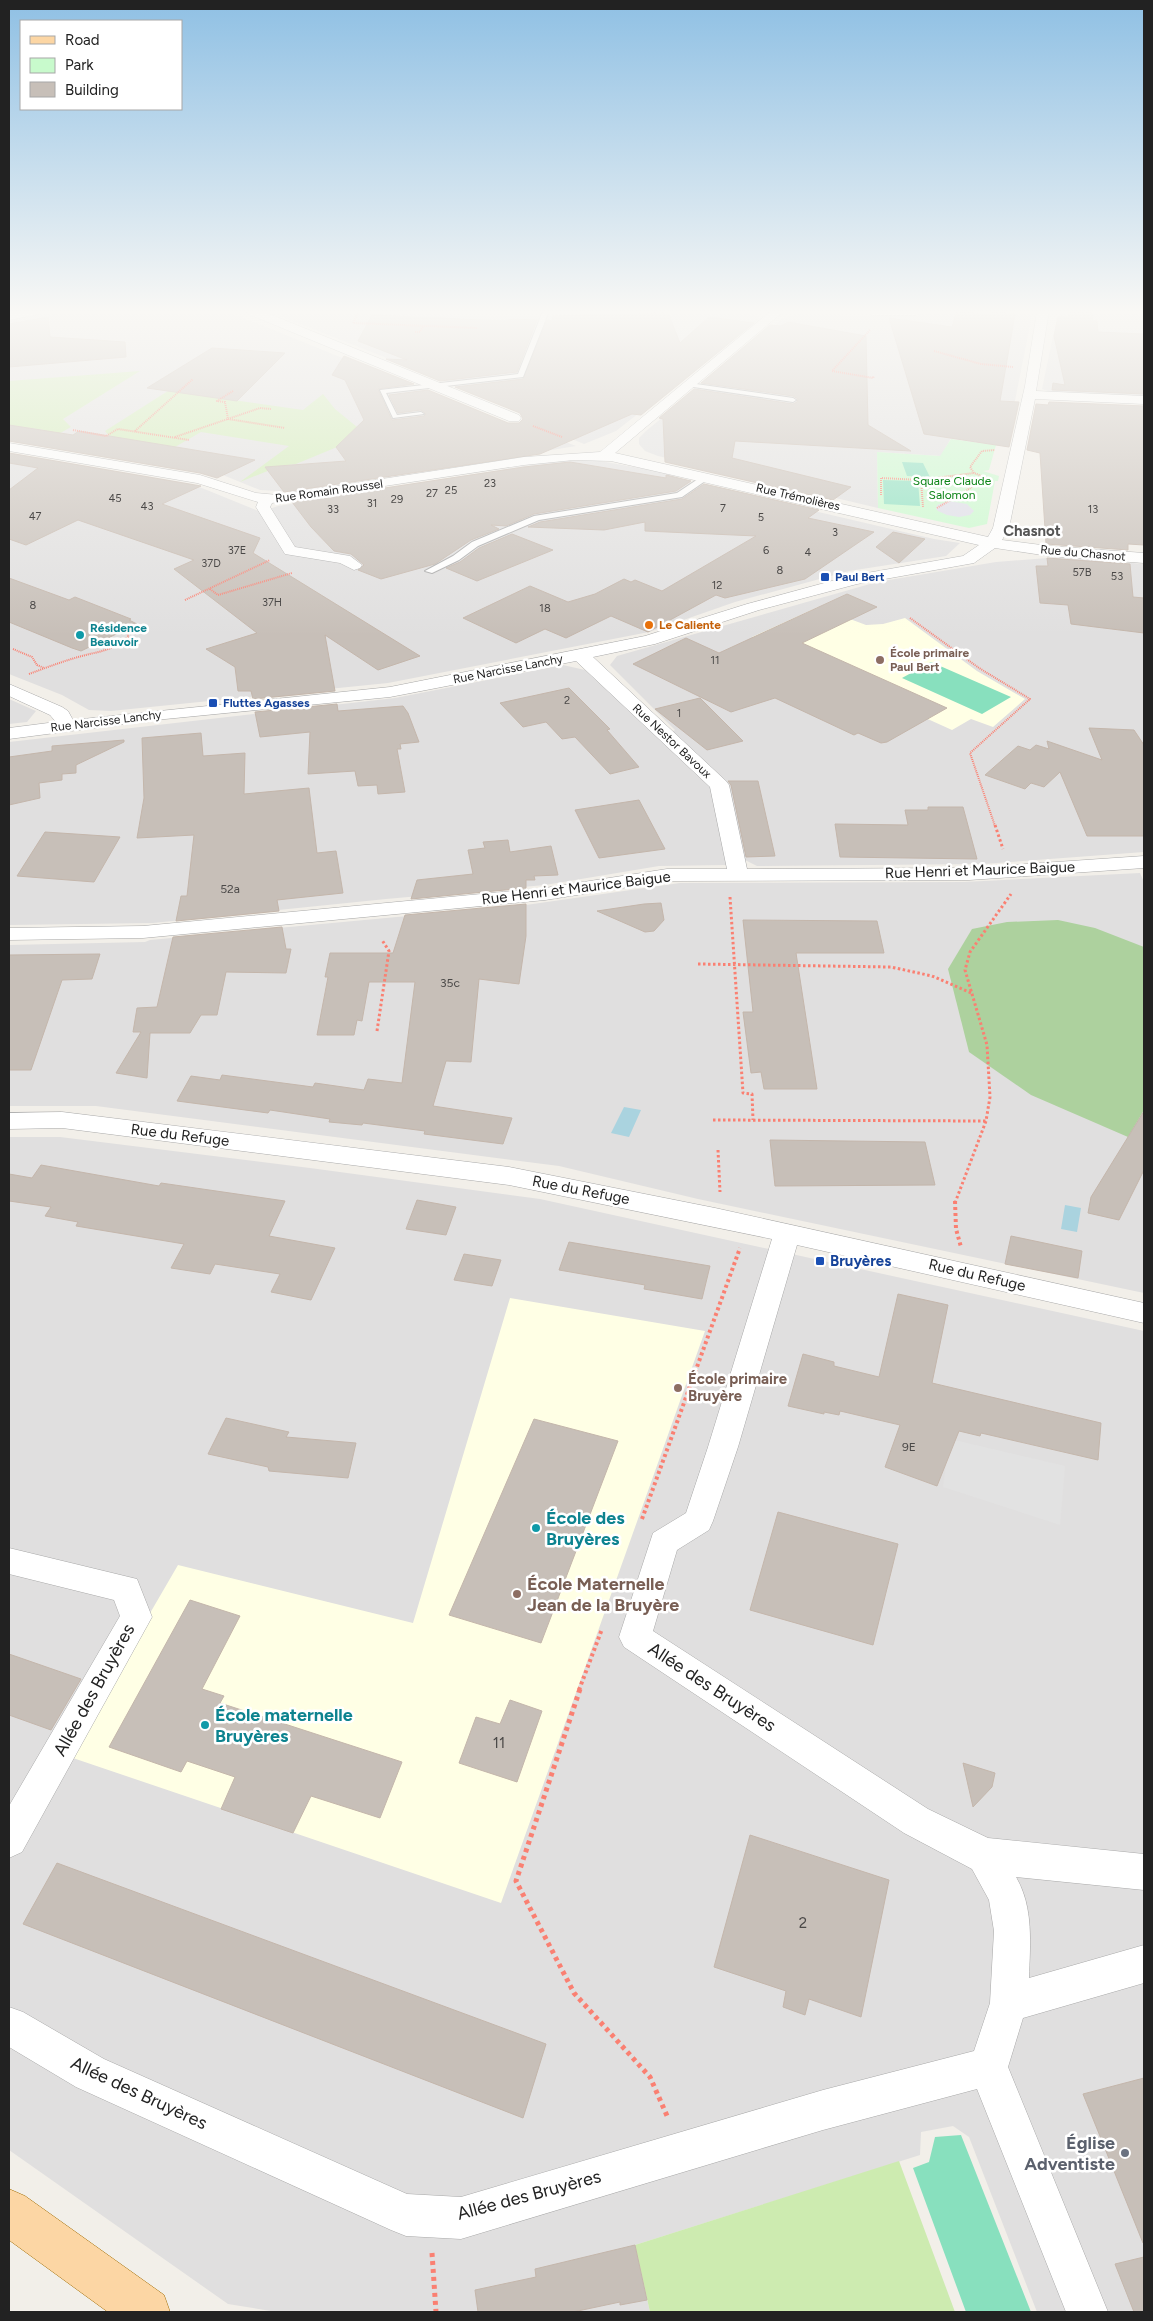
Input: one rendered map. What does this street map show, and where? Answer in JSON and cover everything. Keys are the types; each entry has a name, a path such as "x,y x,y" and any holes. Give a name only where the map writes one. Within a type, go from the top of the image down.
{"main road":[{"path":"9,2212 147,2312"}],"street":[{"path":"604,455 647,419"},
{"path":"992,544 1001,528 1024,419"},
{"name":"Rue Romain Roussel","path":"9,448 200,479 246,495 266,499 303,496 524,461 604,455"},
{"name":"Rue Trémolières","path":"604,455 707,477 992,544"},
{"path":"266,499 263,507 290,551 347,562"},
{"name":"Rue du Chasnot","path":"992,544 1049,551 1144,558"},
{"name":"Rue Narcisse Lanchy","path":"9,733 66,725 390,692 649,640 753,606 856,578 968,560 992,544"},
{"name":"Rue Nestor Bavoux","path":"580,655 719,785 734,883"},
{"path":"9,690 56,711 62,715 66,725"},
{"name":"Rue Henri et Maurice Baigue","path":"9,934 143,932 545,894 667,875 734,883 969,874 1143,863"},
{"name":"Rue du Refuge","path":"9,1121 62,1120 508,1176 641,1201 1144,1314"},
{"name":"Allée des Bruyères","path":"787,1233 723,1448 698,1521 664,1542 635,1637 916,1820 985,1856 1144,1872"},
{"name":"Allée des Bruyères","path":"9,1561 126,1590 136,1617 15,1830"},
{"path":"985,1856 1006,1896 1012,1931 1010,2003 988,2067 1087,2312"},
{"path":"1010,2003 1144,1964"},
{"name":"Allée des Bruyères","path":"9,2026 108,2081 406,2215 461,2218 823,2110 988,2067"}],"lane":[{"path":"429,571 456,558 475,544 517,524 546,516 679,495 707,477"}],"path":[{"path":"135,431 148,419"},
{"path":"175,438 227,419"},
{"path":"230,419 285,428"},
{"path":"527,424 566,440"},
{"path":"73,430 106,436 118,428 189,440"},
{"path":"974,473 970,467 982,451 998,450"},
{"path":"881,496 881,478 921,480 974,473 987,478"},
{"path":"933,510 993,474"},
{"path":"915,507 924,508 921,480"},
{"path":"185,600 290,551"},
{"path":"210,589 218,595 347,562"},
{"path":"910,618 979,668 1030,699 970,753 1005,854"},
{"path":"25,675 78,657 100,652 123,642 128,637 128,632"},
{"path":"13,649 32,657 37,665 44,669"},
{"path":"734,883 734,964 743,1093 752,1094 753,1120"},
{"path":"962,1252 956,1229 955,1202 986,1121 990,1098 987,1044 965,970 970,952 1010,898 1012,889"},
{"path":"377,1031 389,951 382,940"},
{"path":"698,964 891,967 910,969 933,975 971,993"},
{"path":"713,1120 986,1121"},
{"path":"718,1150 720,1191 718,1197"},
{"path":"642,1521 743,1240"},
{"path":"605,1621 569,1718 516,1881 574,1993 650,2078 682,2151"},
{"path":"430,2216 436,2312"}],"shaded area":[{"path":"9,419 493,419 507,425 524,426 576,446 296,492 260,490 218,473 9,439"},
{"path":"534,419 631,419 616,431 584,444 533,423"},
{"path":"660,419 1011,419 1006,446 951,438 941,456 877,452 878,508 658,456 645,451 639,444 639,438"},
{"path":"9,453 192,484 261,512 278,506 517,467 560,461 600,461 662,472 690,482 934,539 960,543 946,556 849,571 735,602 649,632 388,683 111,711 89,710 62,695 9,674"},
{"path":"949,501 967,504 974,511 970,515 959,517 947,515 936,509 937,505"},
{"path":"1060,557 1144,564 1144,852 983,864 757,866 743,859 729,792 671,732 675,730 610,665 617,656 877,582 996,562"},
{"name":"École primaire Paul Bert","path":"818,607 866,625 883,624 905,618 977,671 1025,699 993,727 971,719 952,730 773,649 774,647 752,637"},
{"path":"563,665 585,670 713,786 728,865 659,866 545,885 153,923 9,925 9,742 395,698"},
{"path":"9,699 36,711 27,722 9,724"},
{"path":"1140,873 1144,882 1144,1110 1142,1114 1144,1115 1144,1293 698,1199 559,1166 96,1106 9,1106 9,945 145,942 150,940 526,905 680,883 964,882"},
{"path":"9,1137 60,1137 540,1199 1144,1331 1144,2312 1037,2312 969,2137 953,2126 921,2132 920,2155 635,2245 650,2312 277,2312 228,2304 9,2150"},
{"name":"École Maternelle Jean de la Bruyère","path":"510,1298 705,1331 501,1903 67,1756 178,1565 413,1623"},
{"path":"950,1439 1065,1466 1060,1525 943,1487"}],"green space":[{"path":"9,419 63,419 71,427 41,444 44,430 9,425"},
{"path":"123,419 348,419 357,427 340,443 342,445 296,464 280,466 240,482 289,446 201,432 175,447 110,437 105,431"},
{"name":"Square Claude Salomon","path":"951,439 996,445 989,470 983,471 999,476 998,481 995,481 987,524 969,528 878,508 877,452 940,456"},
{"path":"902,462 923,463 930,477 907,476"},
{"path":"883,480 918,481 920,506 884,504"},
{"path":"931,662 1011,697 982,714 902,678"},
{"path":"1058,920 1095,928 1144,947 1144,1110 1128,1137 1031,1095 969,1052 948,969 972,929 1007,922"},
{"path":"961,2135 1031,2312 966,2312 913,2168 929,2162 935,2137"},
{"path":"899,2161 955,2312 650,2312 635,2245"}],"water":[{"path":"624,1107 641,1110 629,1137 611,1133"},
{"path":"1065,1205 1081,1208 1077,1232 1061,1229"}],"building":[{"path":"364,419 499,419 508,423 519,423 523,419 620,419 540,454 284,492 265,467 346,461 336,447"},
{"path":"663,419 868,419 868,425 911,451 735,441 732,458 851,487 833,500 665,462"},
{"path":"920,419 1015,419 1009,447 924,434"},
{"path":"1033,419 1144,419 1144,545 1128,544 1128,550 1046,544 1040,453 1027,450"},
{"path":"9,425 73,435 79,431 255,460 217,478 200,473 9,441"},
{"path":"9,453 201,486 162,504 260,538 253,553 420,656 378,670 325,635 335,691 253,699 251,691 238,691 235,667 206,649 257,633 174,569 194,560 78,520 26,545 9,539 9,490 38,468 9,463"},
{"path":"570,462 666,478 666,475 691,481 676,491 534,514 506,526 491,525 499,529 471,540 435,564 381,579 358,570 364,565 351,554 334,551 311,527 292,502 524,467"},
{"path":"704,484 819,510 808,518 874,532 805,579 725,598 716,595 648,632 611,616 566,638 545,629 516,643 463,618 530,586 568,602 595,594 624,579 631,582 635,580 662,591 756,536 645,531 645,522 604,530 528,527 540,522 682,499"},
{"path":"893,532 925,539 899,563 876,547"},
{"path":"512,534 553,550 477,581 446,568 460,562 479,548"},
{"path":"1047,558 1130,564 1133,597 1144,598 1144,633 1071,624 1068,605 1040,603 1036,566 1048,566"},
{"path":"9,578 69,600 75,597 131,619 129,620 137,624 81,651 72,648 9,622"},
{"path":"847,594 877,607 802,643 947,708 887,742 881,743 858,733 854,735 775,698 731,712 633,664 686,638 719,653"},
{"path":"569,688 610,729 607,730 639,767 610,774 575,737 562,739 546,722 523,727 500,703"},
{"path":"700,698 743,741 707,750 655,709"},
{"path":"337,704 338,711 403,706 408,713 419,742 400,744 401,749 397,749 405,792 378,794 377,785 358,786 355,771 308,774 310,732 260,737 255,712"},
{"path":"1089,728 1134,730 1144,745 1144,836 1087,836 1060,772 1044,787 1031,783 1025,789 985,775 1018,746 1030,750 1036,745 1049,749 1047,741 1102,760"},
{"path":"201,733 203,756 245,753 244,794 309,788 317,853 336,851 343,893 277,900 279,911 176,921 181,896 187,896 194,835 137,838 144,798 142,738"},
{"path":"124,740 124,742 76,765 76,773 62,774 62,780 39,783 40,798 9,805 9,757 52,751 52,746"},
{"path":"728,781 758,781 775,856 746,857 731,785"},
{"path":"639,800 665,849 599,858 575,810"},
{"path":"928,807 963,807 977,859 840,857 835,824 908,825 905,810 928,810"},
{"path":"45,832 120,837 94,882 17,876"},
{"path":"508,840 510,852 551,846 558,875 534,876 535,880 526,880 526,888 411,899 417,880 473,874 468,850 485,848 483,842"},
{"path":"661,903 664,920 654,931 645,932 597,911 644,904"},
{"path":"526,904 526,936 519,984 479,979 471,1062 446,1061 433,1106 512,1118 503,1144 424,1134 425,1131 363,1123 362,1125 329,1122 330,1119 270,1110 268,1113 177,1101 191,1076 220,1080 222,1075 313,1087 315,1083 364,1090 368,1079 402,1083 415,982 369,982 362,1021 357,1020 354,1035 317,1035 328,977 325,977 330,953 393,953 405,915"},
{"path":"743,920 877,921 884,953 796,953 817,1089 764,1089 761,1072 751,1073 743,1012 753,1012"},
{"path":"282,927 286,949 291,949 286,973 226,972 217,1015 201,1015 190,1033 150,1033 147,1078 116,1073 141,1032 133,1032 137,1008 157,1007 173,937"},
{"path":"100,954 92,979 62,980 31,1070 9,1070 9,955"},
{"path":"1144,1111 1144,1170 1119,1220 1088,1213 1091,1197"},
{"path":"770,1140 925,1142 935,1185 775,1186"},
{"path":"41,1165 159,1186 161,1183 285,1201 269,1236 335,1248 311,1300 271,1292 280,1274 215,1264 210,1274 171,1268 184,1244 76,1226 78,1222 45,1216 51,1207 9,1201 9,1174 32,1178"},
{"path":"417,1200 456,1207 446,1235 406,1229"},
{"path":"1011,1236 1082,1251 1078,1278 1005,1264"},
{"path":"569,1242 710,1266 702,1299 644,1289 645,1285 559,1270"},
{"path":"464,1254 501,1260 492,1286 454,1280"},
{"path":"898,1294 948,1305 932,1383 1101,1423 1098,1460 981,1433 980,1436 959,1431 937,1486 885,1467 900,1425 840,1411 839,1415 824,1412 824,1414 788,1406 803,1354 834,1362 834,1366 879,1377"},
{"path":"226,1418 289,1432 286,1437 356,1443 348,1478 269,1471 268,1467 208,1454"},
{"name":"École des Bruyères","path":"534,1419 618,1441 541,1643 449,1615"},
{"path":"778,1512 898,1544 873,1645 750,1610"},
{"name":"École maternelle Bruyères","path":"190,1600 240,1616 202,1689 224,1696 220,1703 402,1762 380,1818 311,1796 293,1833 221,1809 235,1777 187,1761 181,1772 109,1747"},
{"path":"9,1654 81,1679 51,1730 9,1715"},
{"path":"510,1700 542,1711 517,1782 459,1763 476,1717 500,1724"},
{"path":"963,1763 995,1773 992,1787 973,1807"},
{"path":"750,1835 889,1880 861,2017 809,1999 805,2015 783,2007 786,1991 714,1967"},
{"path":"57,1863 546,2044 523,2118 23,1924"},
{"name":"Église Adventiste","path":"1144,2078 1144,2243 1143,2243 1083,2094"},
{"path":"635,2245 647,2300 620,2305 620,2302 573,2312 478,2312 475,2290 536,2277 535,2269"},
{"path":"1144,2257 1144,2312 1134,2312 1115,2264"}],"place":[{"name":"Paul Bert","path":"825,577"},
{"name":"Le Caliente","path":"649,625"},
{"name":"Résidence Beauvoir","path":"80,635"},
{"name":"École primaire Paul Bert","path":"880,660"},
{"name":"Fluttes Agasses","path":"213,703"},
{"name":"Bruyères","path":"820,1261"},
{"name":"École primaire Bruyère","path":"678,1388"},
{"name":"École des Bruyères","path":"536,1528"},
{"name":"École Maternelle Jean de la Bruyère","path":"517,1594"},
{"name":"École maternelle Bruyères","path":"205,1725"},
{"name":"Église Adventiste","path":"1125,2153"}],"district":[{"name":"Chasnot","path":"1032,531"}]}
